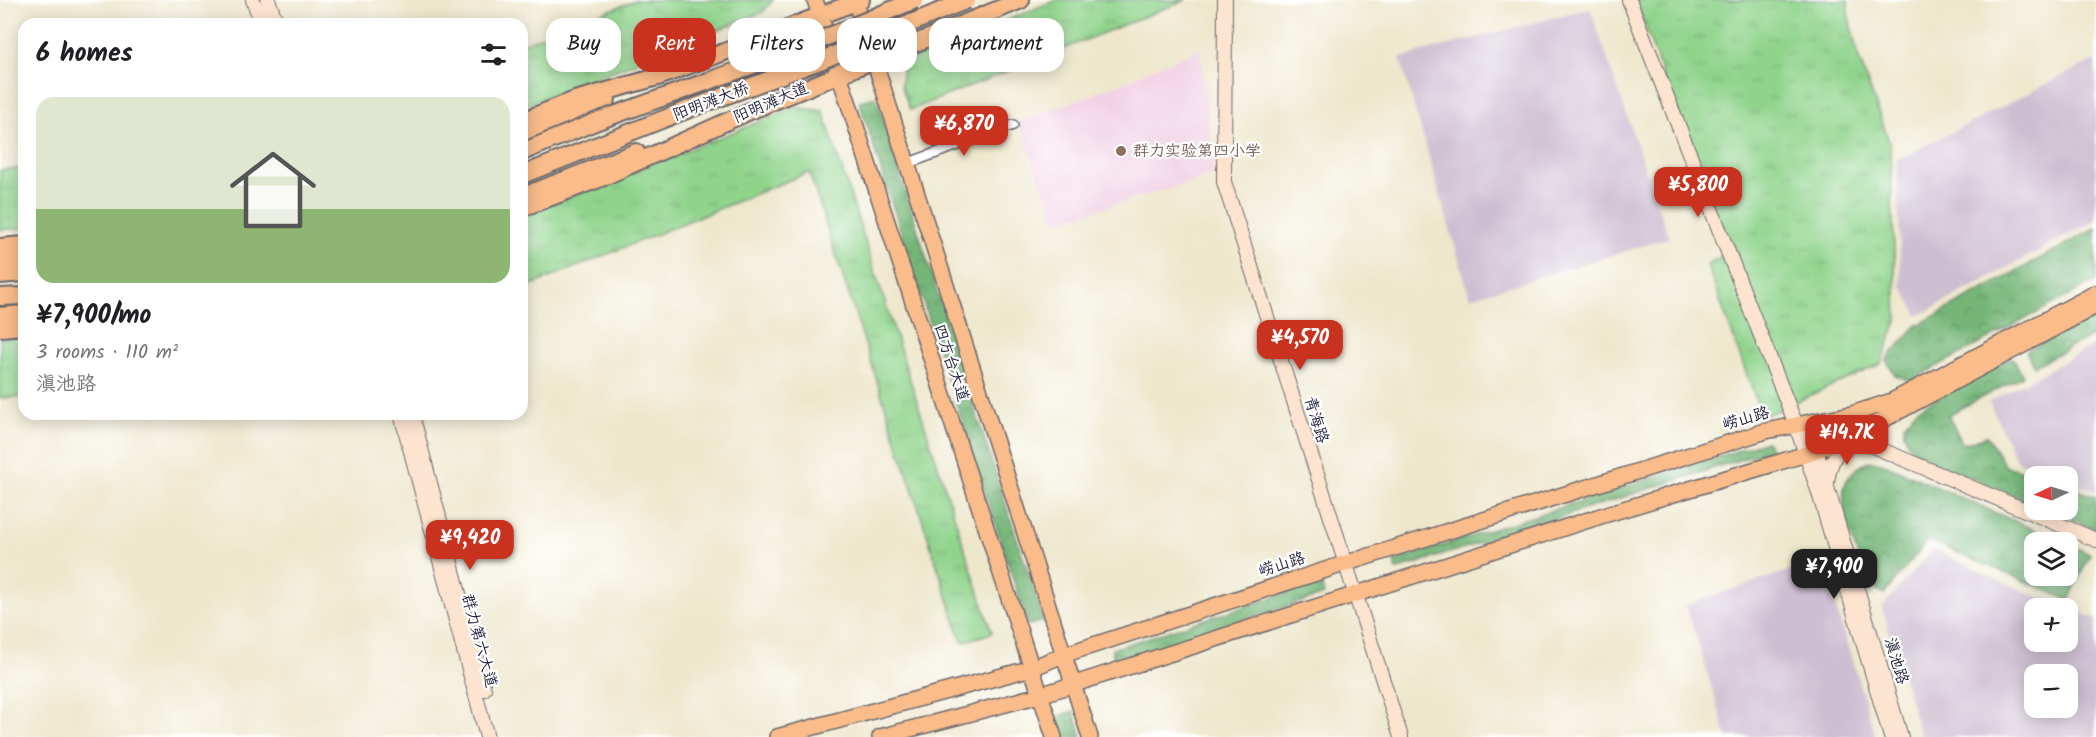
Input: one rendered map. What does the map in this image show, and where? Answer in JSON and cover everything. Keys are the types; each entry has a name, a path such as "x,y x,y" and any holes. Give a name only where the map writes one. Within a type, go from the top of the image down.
{"highway":[{"name":"阳明滩大桥","path":"528,150 595,122 808,45 915,0"},
{"name":"阳明滩大桥","path":"528,174 684,111 817,62 967,0"},
{"name":"阳明滩大道","path":"917,43 1021,0"},
{"path":"528,133 818,8 858,1"},
{"name":"阳明滩大道","path":"528,206 604,177 750,111 846,72"},
{"path":"528,119 574,100 661,76"},
{"path":"528,194 604,163 750,111"},
{"path":"0,247 18,246"},
{"path":"0,261 13,271"},
{"path":"0,297 18,296"},
{"path":"0,301 18,297"},
{"path":"0,316 18,314"},
{"path":"0,328 18,326"}],"main road":[{"name":"四方台大道","path":"858,1 863,18"},
{"name":"四方台大道","path":"818,8 1054,737"},
{"name":"四方台大道","path":"877,72 1090,737"},
{"name":"崂山路","path":"777,737 1032,668 1063,655 1754,434 1852,414 1892,401 2096,293"},
{"path":"880,737 1040,695 1604,515 1811,452 1851,437 2096,306"}],"street":[{"path":"253,0 260,18"},
{"path":"268,0 275,18"},
{"name":"青海路","path":"1225,0 1224,182 1401,737"},
{"name":"滇池路","path":"1629,0 1802,424 1891,737"},
{"path":"906,164 1013,125"},
{"name":"群力第六大道","path":"403,420 487,737"},
{"name":"群力第六大道","path":"414,420 497,737"},
{"path":"1827,486 1828,472 1835,455 1851,437 2096,540"},
{"name":"滇池路","path":"1811,452 1827,486 1902,737"}],"shaded area":[{"path":"1590,8 1669,238 1470,298 1400,58"},
{"name":"群力实验第四小学","path":"1200,49 1215,175 1055,222 1019,122 1133,79"},
{"path":"2096,59 2096,220 1918,316 1901,284 1897,160"},
{"path":"2096,344 2096,491 2078,484 2078,466 2032,466 2016,460 1989,402"},
{"path":"1933,549 2042,598 2024,598 2024,652 2078,652 2078,612 2096,619 2096,737 1921,737 1882,607"},
{"path":"1821,560 1876,737 1727,737 1686,605"}],"green space":[{"path":"636,0 773,0 763,12 748,18 728,18 728,26 716,31 716,18 633,18 633,63 621,68 621,18 589,18"},
{"path":"1056,0 1186,0 1064,49 1064,18 1012,18"},
{"path":"1636,0 1848,0 1848,13 1858,56 1890,144 1897,321 1881,364 1762,417 1707,264 1725,254"},
{"path":"546,35 546,72 611,72 528,105 528,42"},
{"path":"929,52 929,72 1005,72 910,110 901,85 902,72 917,72 917,57"},
{"path":"876,97 964,378 949,383 859,101"},
{"path":"796,107 823,111 992,633 962,642 809,172 528,287 528,214"},
{"path":"18,168 18,228 0,230 0,170"},
{"path":"2096,228 2096,281 1910,381 1895,375 1886,360 1916,326"},
{"path":"2096,314 2096,334 2034,366 2026,351"},
{"path":"18,336 18,397 0,398 0,338"},
{"path":"2012,357 2023,376 1948,415 1963,444 1987,436 2005,466 2024,471 2024,500 1920,456 1910,447 1904,434 1904,425 1917,409"},
{"path":"969,392 1044,621 1028,625 954,397"},
{"path":"1767,441 1770,450 1396,570 1394,561"},
{"path":"1868,461 1882,463 2040,532 2024,532 2024,581 1928,540 1884,594 1867,584 1848,523 1844,499 1847,480"},
{"path":"2078,490 2096,497 2096,530 2072,520 2078,520"},
{"path":"2078,549 2090,554 2078,580"},
{"path":"1321,582 1324,595 1114,660 1112,649"},
{"path":"2036,586 2075,586 2070,598 2064,598"},
{"path":"1074,711 1082,737 1063,737 1057,717"}],"place":[{"name":"群力实验第四小学","path":"1121,151"}]}
